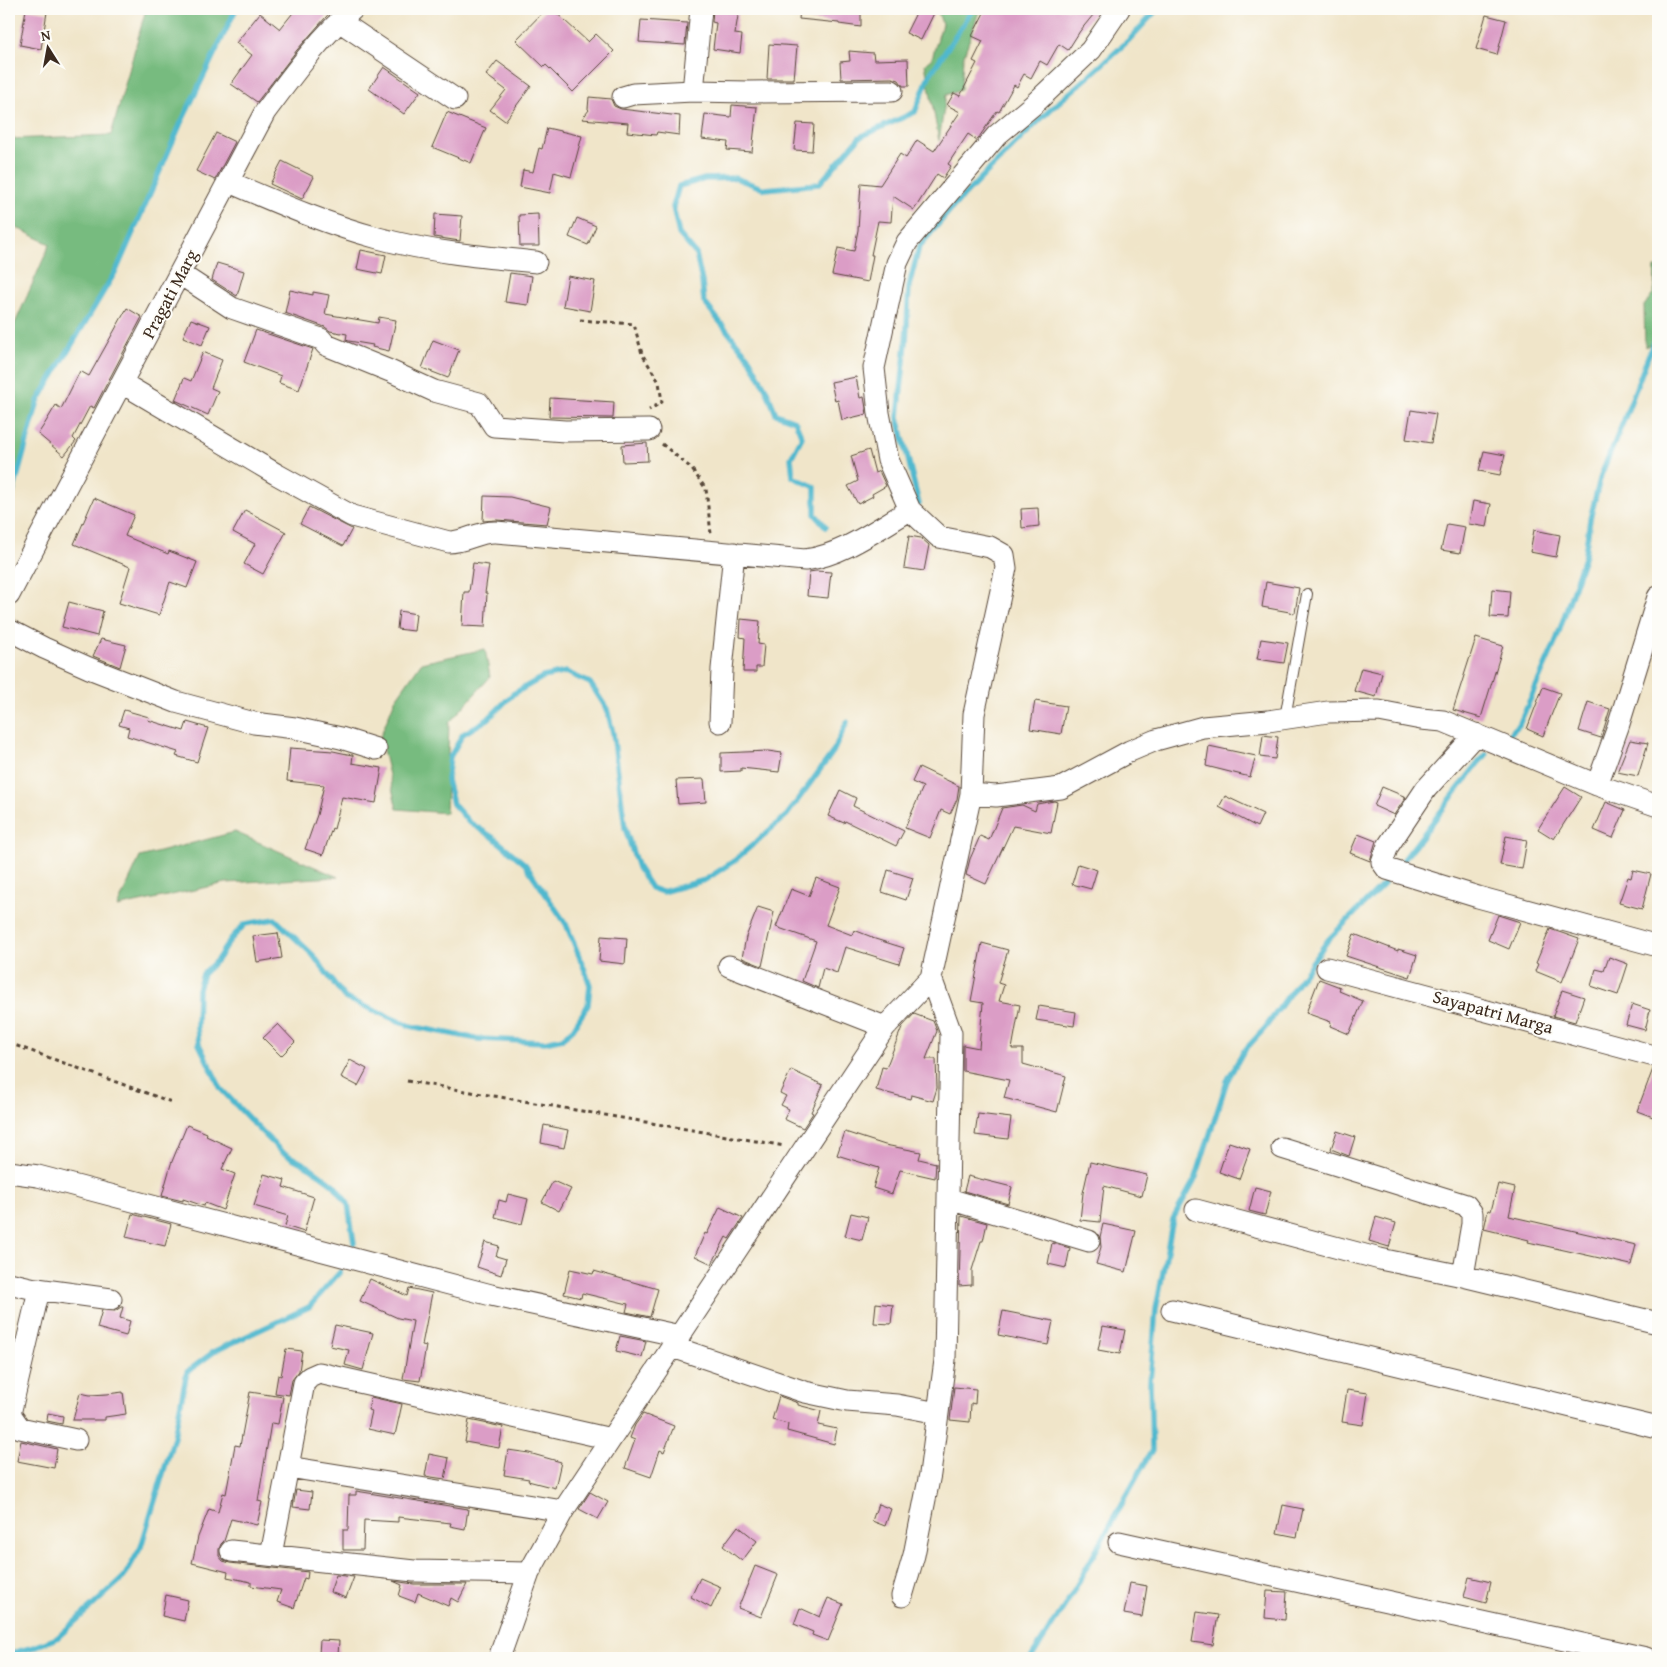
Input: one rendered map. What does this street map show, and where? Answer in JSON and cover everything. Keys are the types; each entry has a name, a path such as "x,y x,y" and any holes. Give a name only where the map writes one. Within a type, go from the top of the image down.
{"street":[{"path":"692,91 701,9"},
{"path":"499,1658 529,1573 563,1511 885,1027 931,978 971,794 974,714 1006,568 1004,555 990,547 939,537 910,510 888,460 878,413 874,368 897,263 907,242 997,135 1033,105 1092,50 1118,9"},
{"path":"346,15 455,99"},
{"name":"Pragati Marg","path":"9,594 265,112 302,63 346,15"},
{"path":"623,98 633,94 692,91 892,91"},
{"path":"229,182 301,213 379,238 457,254 536,262"},
{"path":"180,274 232,308 321,340 326,345 434,391 479,403 494,426 565,431 649,430"},
{"path":"122,383 276,474 352,516 449,542 458,542 486,532 805,560 822,558 840,550 910,510"},
{"path":"720,722 723,660 734,554"},
{"path":"1597,785 1618,727 1658,597"},
{"path":"9,630 80,664 176,702 254,723 296,728 341,738 376,749"},
{"path":"971,794 996,796 1062,788 1130,751 1156,740 1202,727 1268,722 1328,712 1379,711 1443,721 1597,785 1658,806"},
{"path":"1476,734 1426,789 1388,846 1382,862 1387,869 1478,897 1658,946"},
{"path":"729,966 885,1027"},
{"name":"Sayapatri Marga","path":"1327,968 1658,1057"},
{"path":"902,1596 914,1555 930,1474 945,1360 951,1033 931,978"},
{"path":"1282,1148 1466,1205 1472,1213 1472,1218 1463,1276"},
{"path":"9,1172 38,1176 491,1296 676,1342 805,1392 847,1401 897,1405 938,1413"},
{"path":"949,1199 1089,1241"},
{"path":"1196,1210 1380,1259 1463,1276 1658,1323"},
{"path":"9,1283 111,1299"},
{"path":"38,1289 10,1414 20,1428 76,1440"},
{"path":"1172,1310 1658,1428"},
{"path":"271,1555 304,1383 310,1377 319,1373 611,1439"},
{"path":"288,1467 563,1511"},
{"path":"1119,1542 1646,1658"},
{"path":"231,1551 414,1571 529,1573"}],"lane":[{"path":"1285,718 1307,594"}],"path":[{"path":"9,1043 174,1103"},
{"path":"407,1081 805,1149"}],"green space":[{"path":"146,9 236,9 180,125 117,269 38,401 9,507 9,337 50,244 9,224 9,139 111,135"},
{"path":"937,9 980,9 963,58 961,90 946,95 939,141 925,64 932,58 942,24"},
{"path":"1655,268 1658,268 1658,340 1645,347 1644,306 1654,292"},
{"path":"485,649 490,677 449,723 446,813 397,809 380,737 395,700 421,663"},
{"path":"235,832 338,877 226,883 117,907 140,857"}],"building":[{"path":"26,9 47,12 41,49 20,45"},
{"path":"296,9 333,9 297,50 257,102 231,84 252,55 236,43 260,13 280,29"},
{"path":"546,9 552,9 588,42 596,34 614,51 573,92 546,65 544,67 516,40"},
{"path":"713,9 739,10 735,34 742,35 740,53 713,49 716,23 712,22"},
{"path":"800,9 861,9 861,27 799,19"},
{"path":"918,9 936,9 921,40 906,33"},
{"path":"986,9 1098,9 1080,31 1068,50 1059,44 1047,65 1040,61 1031,78 1024,74 1017,87 1014,85 999,112 997,111 977,140 968,134 948,164 951,166 943,178 937,174 914,210 893,196 891,222 878,221 868,282 832,275 838,248 854,251 858,230 861,183 880,185 900,154 906,158 917,140 934,151 960,112 947,105 954,93 960,96 977,63 973,61 983,41 972,36"},
{"path":"1486,15 1506,20 1497,55 1476,49"},
{"path":"641,20 687,23 685,45 639,42"},
{"path":"769,44 797,46 794,79 767,79"},
{"path":"849,51 873,53 874,60 908,59 909,86 903,86 899,80 892,78 841,79 840,62 850,61"},
{"path":"497,61 531,86 505,121 490,110 506,90 486,75"},
{"path":"384,67 420,92 404,114 369,89"},
{"path":"589,97 611,99 614,106 621,109 680,116 679,135 657,132 656,135 627,132 628,123 582,119 589,110"},
{"path":"732,105 757,107 752,152 727,150 728,142 702,139 705,114 731,117"},
{"path":"447,112 486,128 471,163 432,147"},
{"path":"797,123 814,124 812,151 794,150"},
{"path":"547,128 582,136 571,177 554,172 550,193 520,187 523,170 533,172 539,148 542,149"},
{"path":"216,133 235,142 215,180 196,171"},
{"path":"282,161 314,177 302,199 270,184"},
{"path":"435,214 462,216 460,241 434,237"},
{"path":"538,214 539,246 520,246 519,215"},
{"path":"577,218 596,226 588,245 569,237"},
{"path":"361,250 386,255 382,274 357,269"},
{"path":"217,263 244,271 237,296 212,280"},
{"path":"510,273 532,276 528,305 505,302"},
{"path":"568,276 595,281 590,311 563,306"},
{"path":"290,290 313,295 313,292 329,295 325,314 378,323 379,317 396,320 389,351 372,347 373,345 346,340 347,334 330,331 325,327 285,313"},
{"path":"127,308 142,317 94,408 90,406 73,438 76,441 64,456 38,434 56,405 61,409 80,371 89,376"},
{"path":"191,319 210,326 202,345 183,337"},
{"path":"256,330 313,349 299,390 279,383 281,376 244,362"},
{"path":"433,340 459,350 448,378 422,368"},
{"path":"203,352 222,360 211,388 218,391 208,415 175,400 184,378 191,381"},
{"path":"856,377 860,398 864,397 867,414 842,420 838,400 835,401 831,382"},
{"path":"550,398 614,402 613,418 549,417"},
{"path":"1411,410 1436,414 1431,443 1406,439"},
{"path":"647,443 648,461 623,462 622,445"},
{"path":"869,450 875,473 879,471 886,486 858,504 848,486 858,481 851,456"},
{"path":"1484,451 1505,455 1500,475 1479,471"},
{"path":"484,496 510,497 551,507 547,524 497,520 483,521"},
{"path":"94,498 134,515 125,536 168,554 169,551 197,562 187,588 170,582 159,615 119,603 130,567 74,544"},
{"path":"1473,501 1491,504 1487,527 1469,524"},
{"path":"309,507 352,529 343,546 300,524"},
{"path":"1038,508 1039,526 1022,528 1021,509"},
{"path":"245,510 286,532 263,574 244,564 255,544 233,532"},
{"path":"1447,524 1465,527 1460,553 1441,550"},
{"path":"1534,530 1560,535 1556,557 1530,552"},
{"path":"909,536 921,538 929,545 924,571 904,568"},
{"path":"473,563 489,565 485,593 487,593 485,627 462,626 464,592 469,592"},
{"path":"809,572 831,572 828,598 807,596"},
{"path":"1266,582 1299,588 1295,613 1262,607"},
{"path":"1492,589 1510,591 1508,618 1490,617"},
{"path":"69,602 103,611 97,636 62,627"},
{"path":"399,611 416,614 414,631 397,629"},
{"path":"741,619 760,621 758,644 764,645 762,667 756,667 756,672 743,672 745,638 740,637"},
{"path":"1476,638 1503,646 1481,718 1453,710"},
{"path":"101,639 126,645 120,667 93,656"},
{"path":"1261,639 1288,643 1284,663 1257,659"},
{"path":"1361,668 1382,673 1376,697 1354,691"},
{"path":"1543,687 1560,693 1543,736 1527,729"},
{"path":"1035,701 1066,706 1061,734 1030,729"},
{"path":"1588,702 1610,709 1601,738 1579,731"},
{"path":"124,710 149,717 148,720 184,731 187,722 208,728 197,762 176,756 178,752 127,736 129,728 119,725"},
{"path":"1263,735 1278,737 1275,759 1260,757"},
{"path":"1630,740 1648,743 1638,776 1617,772"},
{"path":"1209,746 1256,756 1250,777 1206,766"},
{"path":"290,748 333,751 353,755 352,763 382,768 376,803 342,797 334,829 332,828 323,855 305,849 317,815 324,785 287,781"},
{"path":"768,751 782,753 779,772 741,768 741,771 721,772 721,753"},
{"path":"919,767 959,786 957,799 950,814 941,810 930,838 905,828 923,787 912,782"},
{"path":"704,779 706,802 678,804 676,780"},
{"path":"1382,787 1406,797 1394,815 1374,806"},
{"path":"1565,787 1581,797 1554,839 1538,829"},
{"path":"840,790 856,798 853,806 904,831 896,846 845,821 844,823 828,816"},
{"path":"1225,796 1263,814 1257,827 1219,807"},
{"path":"1057,802 1051,833 1013,826 986,884 966,875 970,859 980,836 989,840 1002,808 1022,805 1035,811 1037,804"},
{"path":"1606,802 1625,810 1613,838 1594,830"},
{"path":"1358,834 1376,841 1370,861 1350,853"},
{"path":"1506,836 1527,840 1522,869 1500,865"},
{"path":"1078,864 1097,870 1091,889 1072,884"},
{"path":"888,870 913,878 906,900 882,892"},
{"path":"1633,870 1651,874 1642,909 1619,903 1628,877 1631,878"},
{"path":"816,878 840,887 826,925 852,935 854,930 904,948 899,964 845,947 837,973 823,968 818,988 802,981 816,941 776,927 791,889 809,896"},
{"path":"758,907 774,912 762,966 742,958 746,937"},
{"path":"1498,915 1520,922 1509,949 1488,940"},
{"path":"1550,929 1579,939 1562,982 1535,971 1538,964 1536,963"},
{"path":"278,933 282,958 257,962 253,936"},
{"path":"1354,934 1398,951 1398,949 1417,955 1410,977 1346,956"},
{"path":"601,936 627,938 625,964 599,961"},
{"path":"982,943 1008,950 998,983 1004,985 999,1001 1020,1005 1012,1049 1023,1049 1023,1064 1066,1076 1057,1112 1004,1098 1009,1080 963,1071 963,1045 979,1048 983,1003 971,1001"},
{"path":"1609,957 1628,964 1618,995 1591,986 1596,969 1604,971"},
{"path":"1319,979 1340,987 1339,991 1363,1001 1349,1034 1330,1026 1331,1022 1306,1013"},
{"path":"1562,990 1584,997 1575,1022 1553,1016"},
{"path":"1632,1004 1650,1010 1645,1030 1626,1025"},
{"path":"1039,1006 1076,1012 1074,1026 1036,1020"},
{"path":"914,1014 933,1021 937,1031 926,1059 936,1059 937,1088 933,1101 911,1095 910,1099 876,1090 882,1067 886,1068 902,1027"},
{"path":"278,1024 295,1042 281,1056 263,1038"},
{"path":"350,1060 367,1069 358,1086 341,1077"},
{"path":"1653,1069 1658,1069 1658,1104 1653,1117 1637,1111"},
{"path":"791,1070 823,1085 811,1112 813,1113 803,1128 784,1119 789,1109 781,1105 786,1096 780,1093"},
{"path":"978,1114 1011,1118 1008,1139 975,1135"},
{"path":"187,1125 207,1133 206,1136 232,1148 222,1169 235,1174 223,1210 205,1203 204,1206 183,1199 183,1201 162,1196 171,1164"},
{"path":"544,1125 568,1130 564,1148 541,1143"},
{"path":"1337,1131 1355,1137 1349,1156 1331,1149"},
{"path":"845,1132 885,1145 921,1152 919,1159 936,1163 935,1178 900,1170 892,1194 873,1188 879,1168 837,1155"},
{"path":"1229,1142 1250,1149 1239,1179 1219,1172"},
{"path":"1090,1162 1147,1175 1142,1196 1104,1186 1100,1222 1080,1220 1083,1193"},
{"path":"264,1174 285,1180 283,1187 314,1197 304,1232 285,1226 288,1216 254,1206"},
{"path":"968,1176 1012,1187 1008,1204 964,1191"},
{"path":"553,1181 571,1189 559,1211 542,1202"},
{"path":"1498,1184 1515,1188 1509,1216 1636,1245 1631,1265 1528,1242 1529,1240 1484,1229 1488,1210 1491,1211"},
{"path":"1255,1187 1271,1191 1265,1215 1249,1211"},
{"path":"508,1194 528,1199 522,1224 495,1217 499,1200 506,1202"},
{"path":"720,1207 743,1218 729,1239 726,1237 712,1264 695,1256 705,1233 707,1234"},
{"path":"851,1213 868,1217 862,1240 845,1236"},
{"path":"132,1214 171,1224 165,1246 126,1237"},
{"path":"961,1216 987,1223 983,1241 981,1241 972,1270 972,1285 959,1286"},
{"path":"1376,1217 1396,1223 1389,1247 1369,1241"},
{"path":"1103,1224 1136,1231 1126,1272 1096,1264 1101,1247 1100,1237"},
{"path":"485,1242 499,1246 496,1256 506,1259 501,1275 477,1267"},
{"path":"1052,1243 1070,1248 1066,1268 1048,1264"},
{"path":"570,1269 593,1274 594,1271 658,1289 650,1317 626,1312 628,1304 582,1293 581,1298 564,1294"},
{"path":"370,1279 407,1296 409,1288 432,1293 422,1345 426,1346 420,1381 403,1379 413,1321 398,1318 360,1301"},
{"path":"876,1303 893,1305 891,1324 874,1323"},
{"path":"123,1307 120,1318 130,1321 126,1336 97,1328 102,1310 115,1311"},
{"path":"1003,1311 1053,1321 1048,1345 998,1335"},
{"path":"335,1325 373,1333 363,1370 345,1365 349,1350 330,1346"},
{"path":"1103,1326 1125,1330 1120,1354 1098,1350"},
{"path":"620,1336 646,1341 642,1357 616,1351"},
{"path":"286,1349 302,1351 299,1371 292,1380 289,1395 275,1393 278,1375 281,1376"},
{"path":"954,1387 976,1389 975,1404 971,1403 970,1422 950,1420"},
{"path":"1347,1390 1368,1393 1363,1425 1342,1422"},
{"path":"123,1392 126,1414 105,1417 105,1420 73,1420 80,1393 90,1395"},
{"path":"250,1392 283,1397 278,1424 271,1423 258,1501 262,1502 257,1525 231,1519 224,1541 219,1549 219,1556 223,1561 230,1563 308,1572 307,1579 304,1578 294,1608 277,1602 281,1590 251,1586 251,1582 227,1577 228,1572 192,1563 198,1537 209,1509 218,1512 223,1493 226,1494 235,1445 240,1446"},
{"path":"779,1396 798,1403 798,1405 821,1411 818,1425 837,1429 834,1444 787,1431 788,1424 772,1420"},
{"path":"371,1397 402,1404 395,1435 368,1429 372,1411 368,1410"},
{"path":"48,1413 63,1416 62,1424 47,1421"},
{"path":"643,1414 674,1426 664,1452 660,1450 651,1477 625,1468 635,1440 630,1438 635,1425"},
{"path":"469,1420 503,1427 499,1448 465,1442"},
{"path":"21,1441 57,1449 54,1468 17,1461"},
{"path":"508,1450 529,1453 561,1462 555,1488 528,1481 529,1479 504,1475"},
{"path":"429,1454 449,1458 445,1479 425,1476"},
{"path":"296,1490 312,1492 310,1509 293,1507"},
{"path":"356,1491 468,1509 465,1529 450,1526 451,1523 398,1517 398,1522 364,1520 363,1550 343,1550 343,1530 348,1530 349,1495 356,1495"},
{"path":"590,1492 608,1502 598,1519 579,1509"},
{"path":"878,1504 891,1509 885,1526 872,1521"},
{"path":"1283,1505 1303,1509 1297,1537 1277,1533"},
{"path":"738,1526 757,1541 742,1561 723,1546"},
{"path":"755,1566 778,1575 761,1617 738,1608"},
{"path":"336,1575 354,1577 346,1598 330,1592"},
{"path":"1469,1577 1491,1582 1486,1603 1464,1597"},
{"path":"700,1578 721,1587 711,1608 691,1597"},
{"path":"393,1581 414,1584 467,1584 458,1602 451,1598 448,1606 418,1593 415,1602 399,1596 402,1585"},
{"path":"1130,1583 1147,1586 1142,1617 1124,1614"},
{"path":"1267,1591 1287,1592 1285,1620 1265,1618"},
{"path":"166,1595 188,1600 184,1621 162,1616"},
{"path":"828,1598 843,1604 828,1641 812,1635 813,1632 794,1624 800,1608 820,1617"},
{"path":"1197,1612 1218,1615 1213,1645 1192,1642"},
{"path":"320,1640 339,1641 338,1655 319,1654"}],"waterway":[{"path":"9,507 38,401 117,269 180,125 236,9"},
{"path":"826,527 815,514 815,487 793,477 791,458 802,437 795,421 776,414 766,389 749,358 704,302 696,254 679,234 673,207 679,186 705,179 735,178 765,189 819,184 860,137 915,112 929,76 973,9"},
{"path":"919,504 898,417 906,343 909,286 919,247 953,207 986,173 1051,109 1129,40 1156,9"},
{"path":"1503,740 1519,725 1556,641 1585,554 1590,519 1601,475 1658,330"},
{"path":"354,1243 348,1204 334,1185 311,1168 282,1152 256,1126 221,1089 199,1044 197,1027 198,989 203,974 217,960 230,940 245,924 275,919 313,955 345,998 410,1026 478,1039 545,1042 563,1038 573,1029 588,1005 590,985 566,924 525,864 494,838 469,822 453,804 447,780 450,757 463,734 488,719 513,694 543,677 566,672 590,683 607,709 613,733 625,828 638,868 651,888 662,892 705,880 734,861 787,815 833,752 847,722"},
{"path":"1402,862 1486,755"},
{"path":"1031,1658 1068,1601 1152,1450 1150,1382 1156,1309 1173,1219 1196,1177 1227,1081 1243,1052 1265,1028 1328,940 1384,884"},
{"path":"9,1654 57,1638 124,1577 141,1547 174,1437 187,1372 215,1351 309,1307 340,1272"}]}
